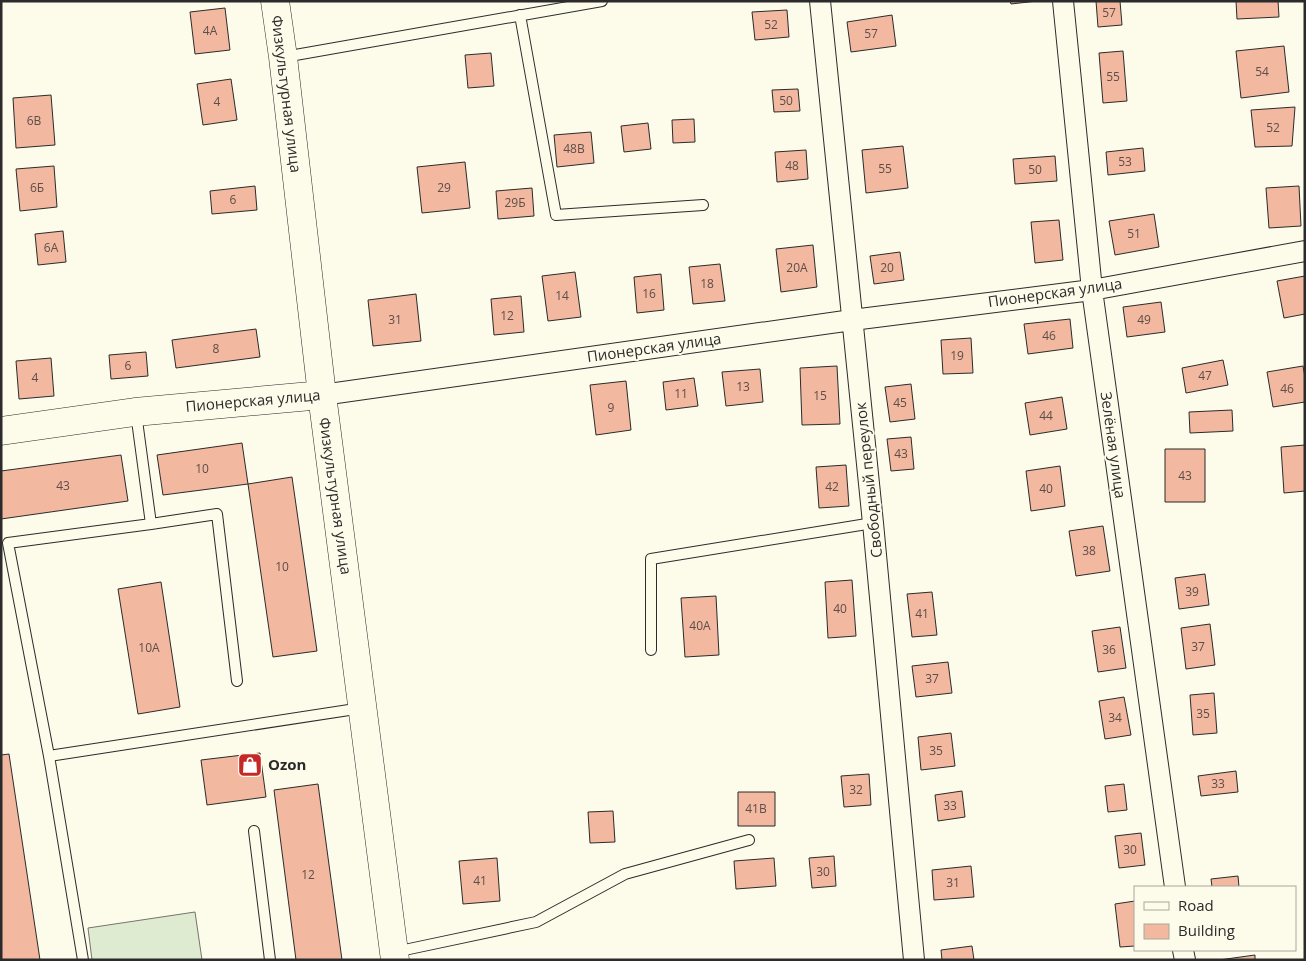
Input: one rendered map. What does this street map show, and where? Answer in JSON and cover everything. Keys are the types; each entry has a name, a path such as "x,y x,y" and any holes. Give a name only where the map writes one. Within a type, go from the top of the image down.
{"street":[{"name":"Физкультурная улица","path":"275,1 322,395 395,956"},
{"name":"Свободный переулок","path":"820,1 873,523 914,960"},
{"name":"Зелёная улица","path":"1062,1 1092,290 1175,886"},
{"name":"Пионерская улица","path":"1,431 135,412 322,395 852,320 1092,290 1305,251"}],"lane":[{"path":"283,57 602,1"},
{"path":"520,15 556,215 703,205"},
{"path":"135,412 151,524"},
{"path":"83,960 50,756 8,543 217,514 237,681"},
{"path":"651,650 651,559 873,523"},
{"path":"50,756 363,708"},
{"path":"254,831 270,960"},
{"path":"395,956 536,922 625,874 748,840"}],"green space":[{"path":"195,912 202,960 92,960 88,928"}],"building":[{"path":"1010,1 1037,1 1011,4"},
{"path":"1096,1 1120,1 1122,25 1098,27"},
{"path":"1236,1 1278,1 1279,17 1237,19"},
{"path":"225,8 230,50 195,54 190,12"},
{"path":"787,10 789,37 755,40 752,12"},
{"path":"892,15 896,46 851,52 847,22"},
{"path":"1284,46 1289,92 1241,98 1236,51"},
{"path":"1123,51 1127,101 1103,103 1099,53"},
{"path":"491,53 494,86 468,88 465,55"},
{"path":"231,79 237,120 203,125 197,84"},
{"path":"798,89 800,111 774,112 772,90"},
{"path":"51,95 55,145 16,148 13,98"},
{"path":"1295,107 1292,146 1255,147 1251,110"},
{"path":"694,119 695,142 673,143 672,120"},
{"path":"648,123 651,149 624,152 621,126"},
{"path":"591,132 594,163 557,167 554,135"},
{"path":"903,146 908,188 866,193 862,150"},
{"path":"1143,148 1145,171 1108,175 1106,152"},
{"path":"806,150 808,179 777,182 775,152"},
{"path":"1055,156 1057,181 1015,184 1013,159"},
{"path":"465,162 470,208 422,213 417,167"},
{"path":"54,166 57,207 20,211 16,169"},
{"path":"255,186 257,210 212,214 210,191"},
{"path":"1299,186 1301,226 1269,228 1266,188"},
{"path":"532,188 534,216 498,219 496,191"},
{"path":"1154,214 1159,247 1115,255 1109,221"},
{"path":"1059,220 1063,260 1035,263 1031,222"},
{"path":"63,231 66,262 38,265 35,234"},
{"path":"813,245 817,287 781,292 776,249"},
{"path":"900,252 904,280 874,284 870,256"},
{"path":"720,264 725,301 693,304 689,267"},
{"path":"575,272 581,317 548,321 542,276"},
{"path":"661,274 664,310 637,313 634,277"},
{"path":"1305,276 1305,314 1284,318 1277,281"},
{"path":"416,294 421,341 373,346 368,300"},
{"path":"521,296 524,332 494,335 491,299"},
{"path":"1161,302 1165,332 1127,337 1123,307"},
{"path":"1070,319 1073,348 1028,354 1024,324"},
{"path":"256,329 260,357 176,368 172,340"},
{"path":"971,338 973,373 943,374 941,340"},
{"path":"146,352 148,376 111,379 109,355"},
{"path":"51,358 54,396 19,399 16,361"},
{"path":"1223,360 1228,385 1186,393 1182,368"},
{"path":"837,366 840,424 802,425 800,368"},
{"path":"1303,366 1305,402 1273,407 1267,372"},
{"path":"760,369 763,402 726,406 722,372"},
{"path":"694,378 698,406 666,410 663,382"},
{"path":"626,381 631,430 596,435 590,385"},
{"path":"911,384 915,419 890,422 885,387"},
{"path":"1062,397 1067,429 1030,435 1025,403"},
{"path":"1232,410 1233,431 1190,433 1189,412"},
{"path":"911,437 914,469 891,471 887,439"},
{"path":"242,443 248,484 163,495 157,455"},
{"path":"1305,445 1305,491 1284,493 1281,447"},
{"path":"1165,449 1205,449 1205,502 1165,502"},
{"path":"121,455 128,501 1,519 1,471"},
{"path":"846,465 849,506 819,508 816,467"},
{"path":"1060,466 1065,506 1031,511 1026,471"},
{"path":"292,477 317,651 273,657 248,484"},
{"path":"1103,526 1110,571 1076,576 1069,531"},
{"path":"1205,574 1209,605 1179,609 1175,578"},
{"path":"852,580 856,636 828,638 825,582"},
{"path":"161,582 180,707 138,714 118,589"},
{"path":"932,592 937,635 912,637 907,594"},
{"path":"716,596 719,655 685,657 681,598"},
{"path":"1210,624 1215,665 1186,669 1181,628"},
{"path":"1120,627 1126,668 1098,672 1092,631"},
{"path":"948,662 952,693 916,697 912,666"},
{"path":"1214,693 1217,733 1193,735 1190,695"},
{"path":"1124,697 1131,735 1105,739 1099,701"},
{"path":"951,733 955,766 921,770 918,737"},
{"path":"260,753 266,797 207,805 201,760"},
{"path":"9,754 40,960 1,960 1,755"},
{"path":"1236,771 1238,792 1201,796 1198,776"},
{"path":"869,774 871,805 844,807 841,776"},
{"path":"318,784 342,960 296,960 274,790"},
{"path":"1124,784 1127,810 1108,812 1105,786"},
{"path":"962,791 965,817 938,821 935,795"},
{"path":"738,792 775,792 775,826 738,826"},
{"path":"613,811 615,842 590,843 588,812"},
{"path":"1141,833 1145,865 1119,868 1115,836"},
{"path":"834,856 836,886 812,888 809,858"},
{"path":"497,858 500,901 463,904 459,861"},
{"path":"774,858 776,886 736,889 734,861"},
{"path":"971,866 974,897 934,900 932,870"},
{"path":"1238,876 1239,886 1212,886 1211,879"},
{"path":"1134,901 1134,946 1120,947 1115,904"},
{"path":"972,946 974,960 942,960 941,950"},
{"path":"1255,955 1255,960 1219,960"}],"place":[{"name":"Ozon","path":"250,765"}]}
